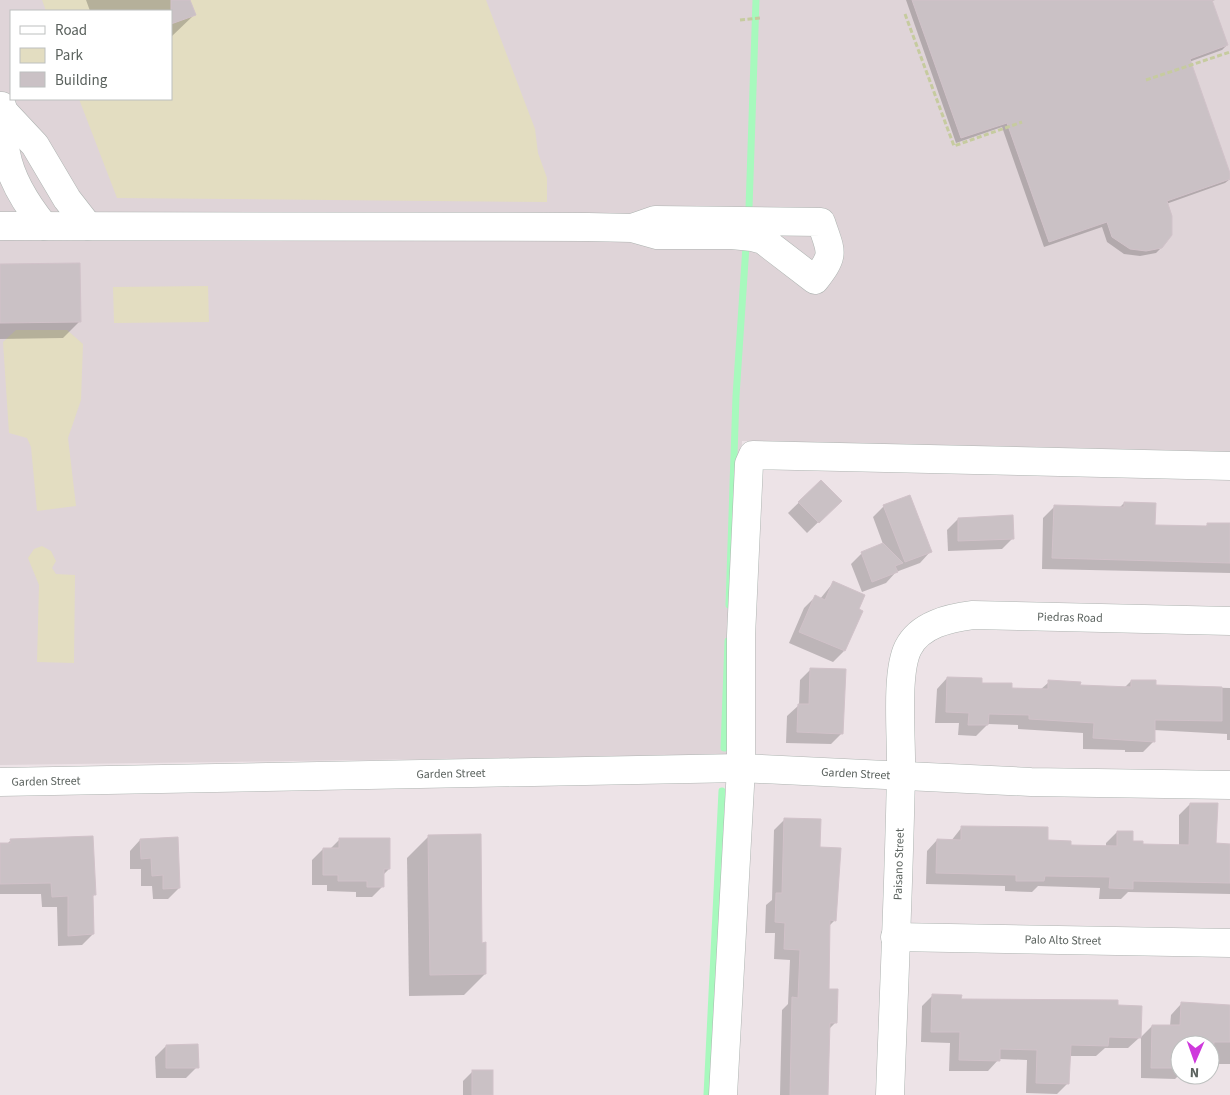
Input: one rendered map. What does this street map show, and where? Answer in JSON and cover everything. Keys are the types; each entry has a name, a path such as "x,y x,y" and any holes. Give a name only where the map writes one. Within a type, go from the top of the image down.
{"street":[{"path":"3,107 6,153 23,199 44,226"},
{"path":"3,107 35,145 67,198 88,226"},
{"path":"0,226 632,228 657,235 752,236 778,250 815,280 830,262 831,253 821,222 655,220 632,228"},
{"path":"723,1095 741,768 742,636 749,464 752,455 1230,466"},
{"name":"Piedras Road","path":"917,637 934,624 949,618 973,615 1230,621"},
{"name":"Paisano Street","path":"890,1095 904,661 909,647 917,637"},
{"name":"Garden Street","path":"0,782 741,768 901,774 950,779 1022,782 1230,785"},
{"name":"Palo Alto Street","path":"895,937 1230,943"}],"path":[{"path":"905,14 954,146 1022,122"},
{"path":"740,20 762,18"},
{"path":"1146,80 1230,52"}],"shaded area":[{"path":"0,0 1230,0 1230,454 742,441 731,755 0,765"}],"green space":[{"path":"42,0 486,0 535,129 538,153 547,178 547,202 117,198 79,100 172,100 172,10 46,10"},
{"path":"208,286 209,322 114,323 113,287"},
{"path":"16,330 67,330 83,344 81,400 68,438 76,506 37,511 31,447 27,438 9,433 3,342"},
{"path":"42,546 51,551 56,561 52,568 56,574 75,575 74,663 37,662 39,585 28,558 34,549"}],"building":[{"path":"171,0 190,0 196,15 172,24"},
{"path":"912,0 1212,0 1228,45 1190,59 1230,173 1230,179 1167,201 1172,216 1172,235 1162,248 1146,251 1130,249 1112,237 1107,222 1049,242 1007,123 961,138"},
{"path":"80,263 81,322 0,323 0,264"},
{"path":"821,480 842,501 819,523 798,502"},
{"path":"910,495 932,552 905,562 883,505"},
{"path":"1124,502 1156,503 1155,525 1207,526 1207,523 1230,523 1230,563 1052,558 1054,505 1124,507"},
{"path":"1013,515 1014,539 958,541 958,518"},
{"path":"883,543 903,563 895,566 898,572 872,582 861,552"},
{"path":"833,581 865,595 859,609 863,611 845,651 799,632 815,595 825,600"},
{"path":"810,668 846,669 843,734 797,732 798,704 809,704"},
{"path":"947,677 982,678 982,683 1012,683 1012,688 1048,689 1048,680 1081,682 1080,685 1131,687 1131,680 1156,680 1156,685 1222,687 1222,721 1155,720 1155,742 1093,738 1094,723 1029,719 1029,715 989,714 988,725 968,725 969,713 946,712"},
{"path":"1190,803 1218,803 1216,843 1230,844 1230,883 1133,881 1133,889 1109,888 1110,877 1045,876 1044,881 1016,881 1016,875 936,873 937,839 961,840 961,826 1048,827 1048,840 1071,841 1071,845 1117,846 1117,831 1133,831 1133,841 1143,841 1143,844 1189,845"},
{"path":"784,818 821,819 820,847 841,848 836,921 830,920 829,989 838,989 837,1023 830,1023 828,1095 790,1095 792,997 798,998 800,950 784,949 785,923 775,922 776,893 782,893"},
{"path":"481,834 482,943 486,942 486,974 430,975 428,835"},
{"path":"93,836 96,895 93,895 94,934 68,936 68,896 52,897 51,883 0,884 0,843 11,843 10,839"},
{"path":"178,837 180,888 163,889 163,875 152,876 151,858 141,859 140,839"},
{"path":"339,838 390,838 390,869 384,869 384,887 367,887 367,881 338,881 338,875 323,875 323,848 339,848"},
{"path":"932,994 962,995 961,999 1118,1000 1118,1005 1142,1006 1141,1038 1109,1037 1108,1046 1071,1045 1069,1084 1036,1083 1037,1050 1000,1049 1000,1061 959,1060 960,1032 931,1032"},
{"path":"1181,1002 1230,1005 1230,1042 1220,1042 1220,1035 1170,1035 1170,1068 1151,1068 1152,1025 1180,1025"},
{"path":"198,1044 199,1068 166,1068 166,1045"},
{"path":"472,1070 493,1070 493,1095 472,1095"}],"waterway":[{"path":"749,208 756,0"},
{"path":"729,605 736,396 746,246"},
{"path":"724,748 728,641"},
{"path":"707,1095 722,791"}]}
